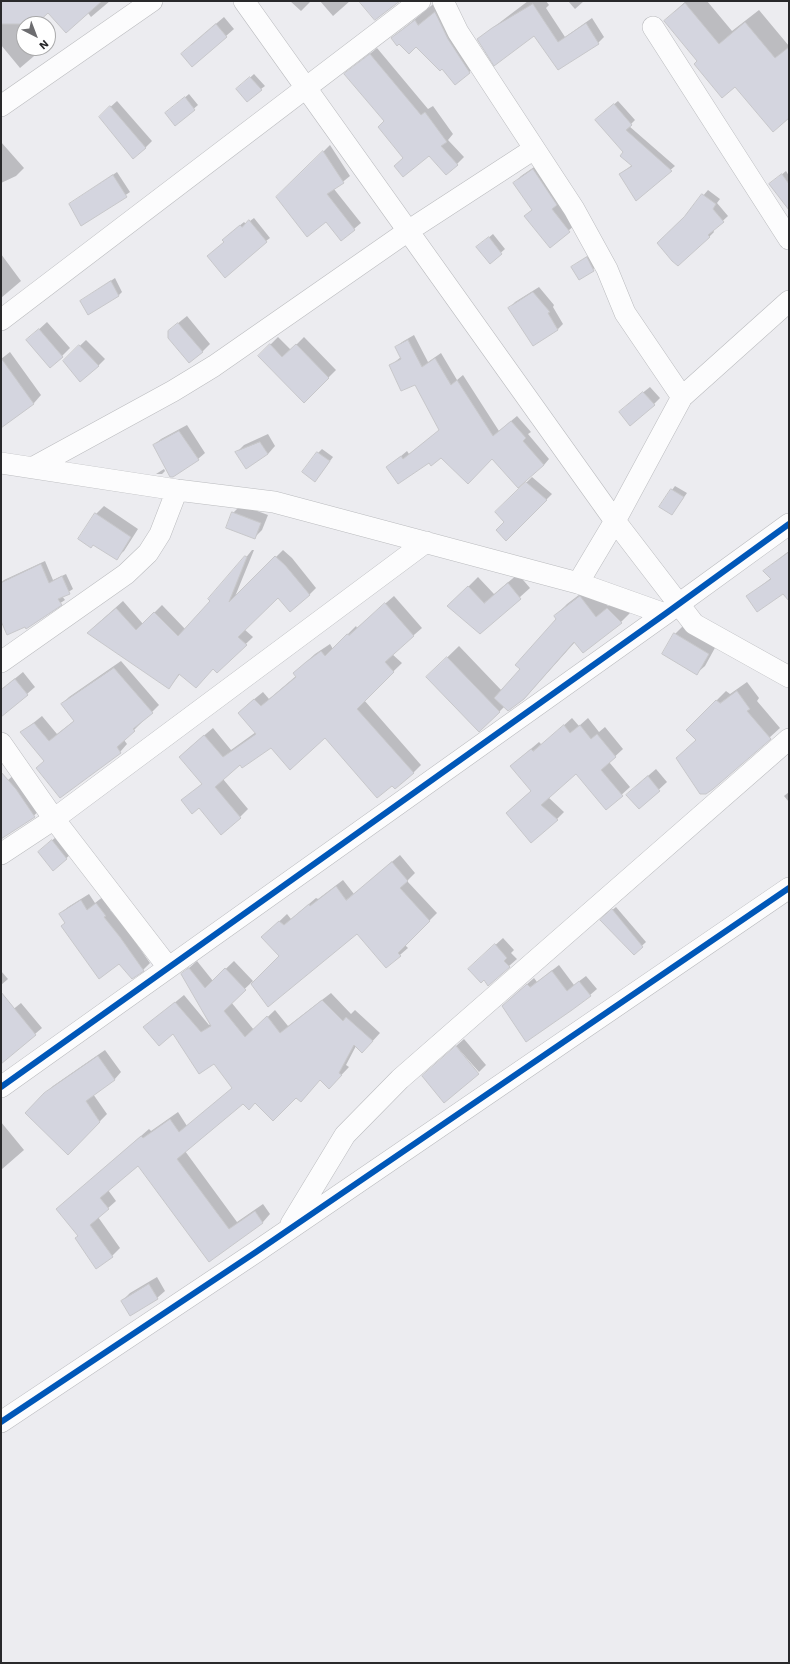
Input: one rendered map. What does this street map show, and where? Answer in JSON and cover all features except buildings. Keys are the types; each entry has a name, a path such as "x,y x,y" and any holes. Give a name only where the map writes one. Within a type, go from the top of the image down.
{"street":[{"path":"1,106 152,1"},
{"path":"244,1 614,521 672,609"},
{"path":"1,320 420,1"},
{"path":"443,1 458,32 574,209 607,269 625,313 682,397"},
{"path":"653,27 789,239"},
{"path":"34,467 173,391 214,366 408,231 534,149"},
{"path":"578,583 682,397 789,301"},
{"path":"1,463 177,490 274,502 578,583 672,609 694,624 789,677"},
{"path":"1,662 126,574 148,554 160,534 177,490"},
{"path":"1,1087 789,524"},
{"path":"1,854 54,819 426,542"},
{"path":"287,1231 345,1135 400,1079 789,739"},
{"path":"1,743 54,819 168,967"},
{"path":"1,1422 287,1231 789,888"}],"cycle path":[{"path":"1,1087 789,524"},
{"path":"1,1422 256,1252 789,888"}]}
